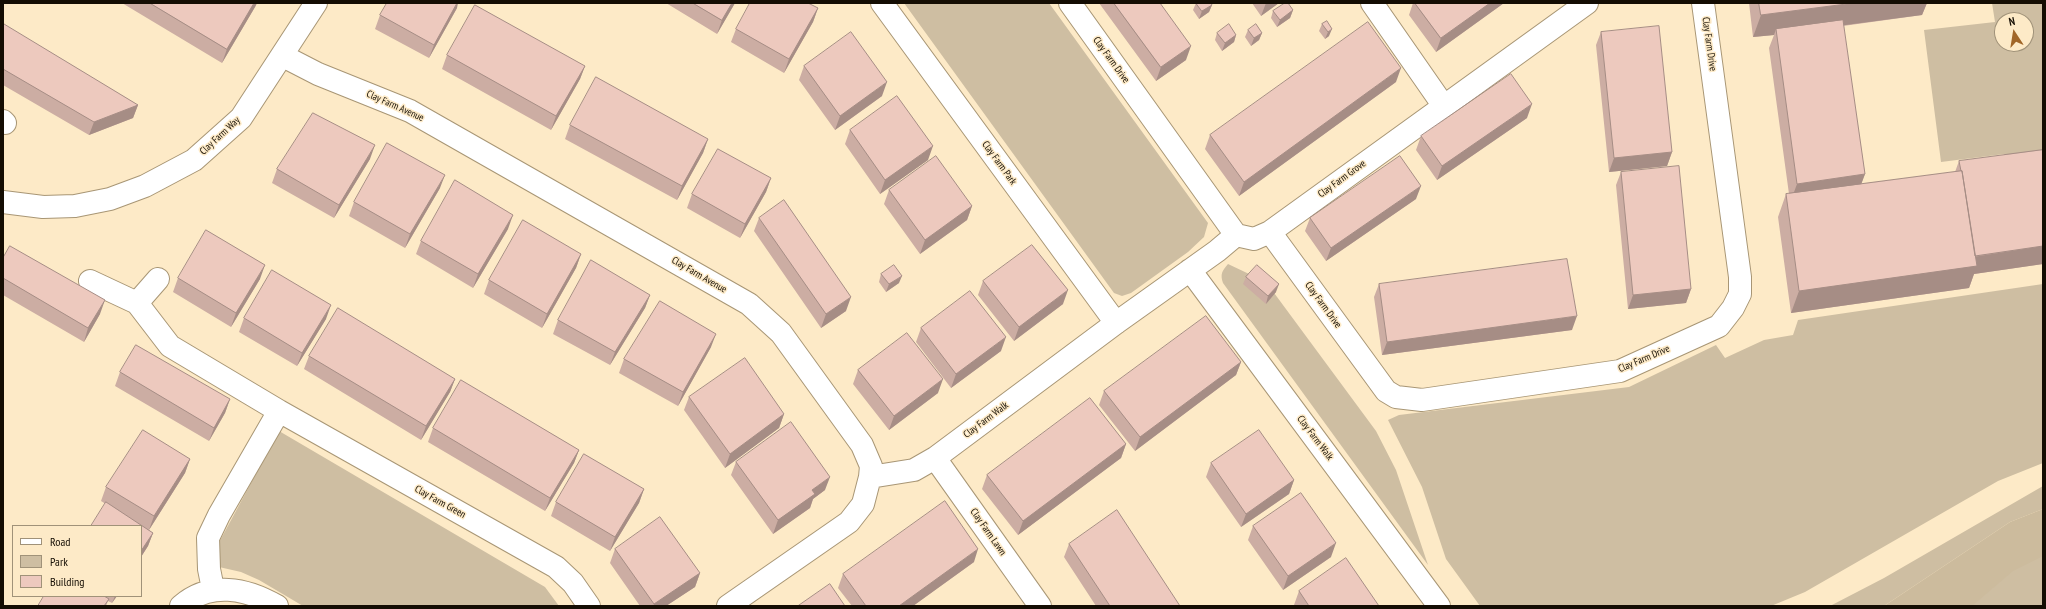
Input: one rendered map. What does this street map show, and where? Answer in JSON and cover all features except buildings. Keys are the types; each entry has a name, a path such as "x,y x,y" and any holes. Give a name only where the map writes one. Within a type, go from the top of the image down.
{"street":[{"name":"Clay Farm Way","path":"3,202 43,207 75,206 110,199 145,186 194,160 241,118 283,56 316,3"},
{"name":"Clay Farm Park","path":"882,3 1116,323"},
{"name":"Clay Farm Drive","path":"1070,3 1236,235"},
{"path":"1372,3 1443,105"},
{"name":"Clay Farm Grove","path":"1236,235 1254,239 1270,232 1443,105 1586,3"},
{"name":"Clay Farm Drive","path":"1270,232 1386,391 1396,397 1422,400 1620,371 1719,326 1733,308 1740,294 1740,277 1703,3"},
{"name":"Clay Farm Avenue","path":"283,56 318,74 410,111 749,304 781,333 862,445 871,466 870,477 863,504 849,522 728,606"},
{"name":"Clay Farm Walk","path":"870,477 914,470 935,458 1116,323 1217,251 1236,235"},
{"name":"Clay Farm Walk","path":"1190,270 1439,606"},
{"path":"138,303 158,279"},
{"name":"Clay Farm Green","path":"90,281 138,303 170,346 279,411 556,567 573,583 589,606"},
{"path":"213,590 209,569 208,538 219,515 279,411"},
{"name":"Clay Farm Lawn","path":"935,458 1040,606"},
{"path":"181,606 191,598 213,590 240,590 264,599 277,606"}],"green space":[{"path":"904,3 1049,3 1208,223 1204,237 1188,252 1131,293 1122,296 1114,293"},
{"path":"1992,3 2043,3 2043,166 2008,170 2004,154 1941,162 1924,30 1994,22 1994,52 2034,52 2034,12 1994,12 1994,16"},
{"path":"1228,264 1266,282 1376,431 1396,470 1428,565 1223,283 1222,273"},
{"path":"2043,284 2043,463 1998,481 1805,592 1771,606 1480,606 1446,559 1422,487 1388,420 1399,415 1629,387 1716,345 1725,358 1764,340 1793,335 1798,320"},
{"path":"279,431 545,587 559,606 303,606 259,580 241,572 219,567 216,548"},
{"path":"2043,486 2043,509 2010,522 1884,606 1830,606 1884,578"},
{"path":"2043,535 2043,606 1917,606"}],"shaded area":[{"path":"2043,509 2043,556 2013,571 1972,606 1884,606 2010,522"}]}
